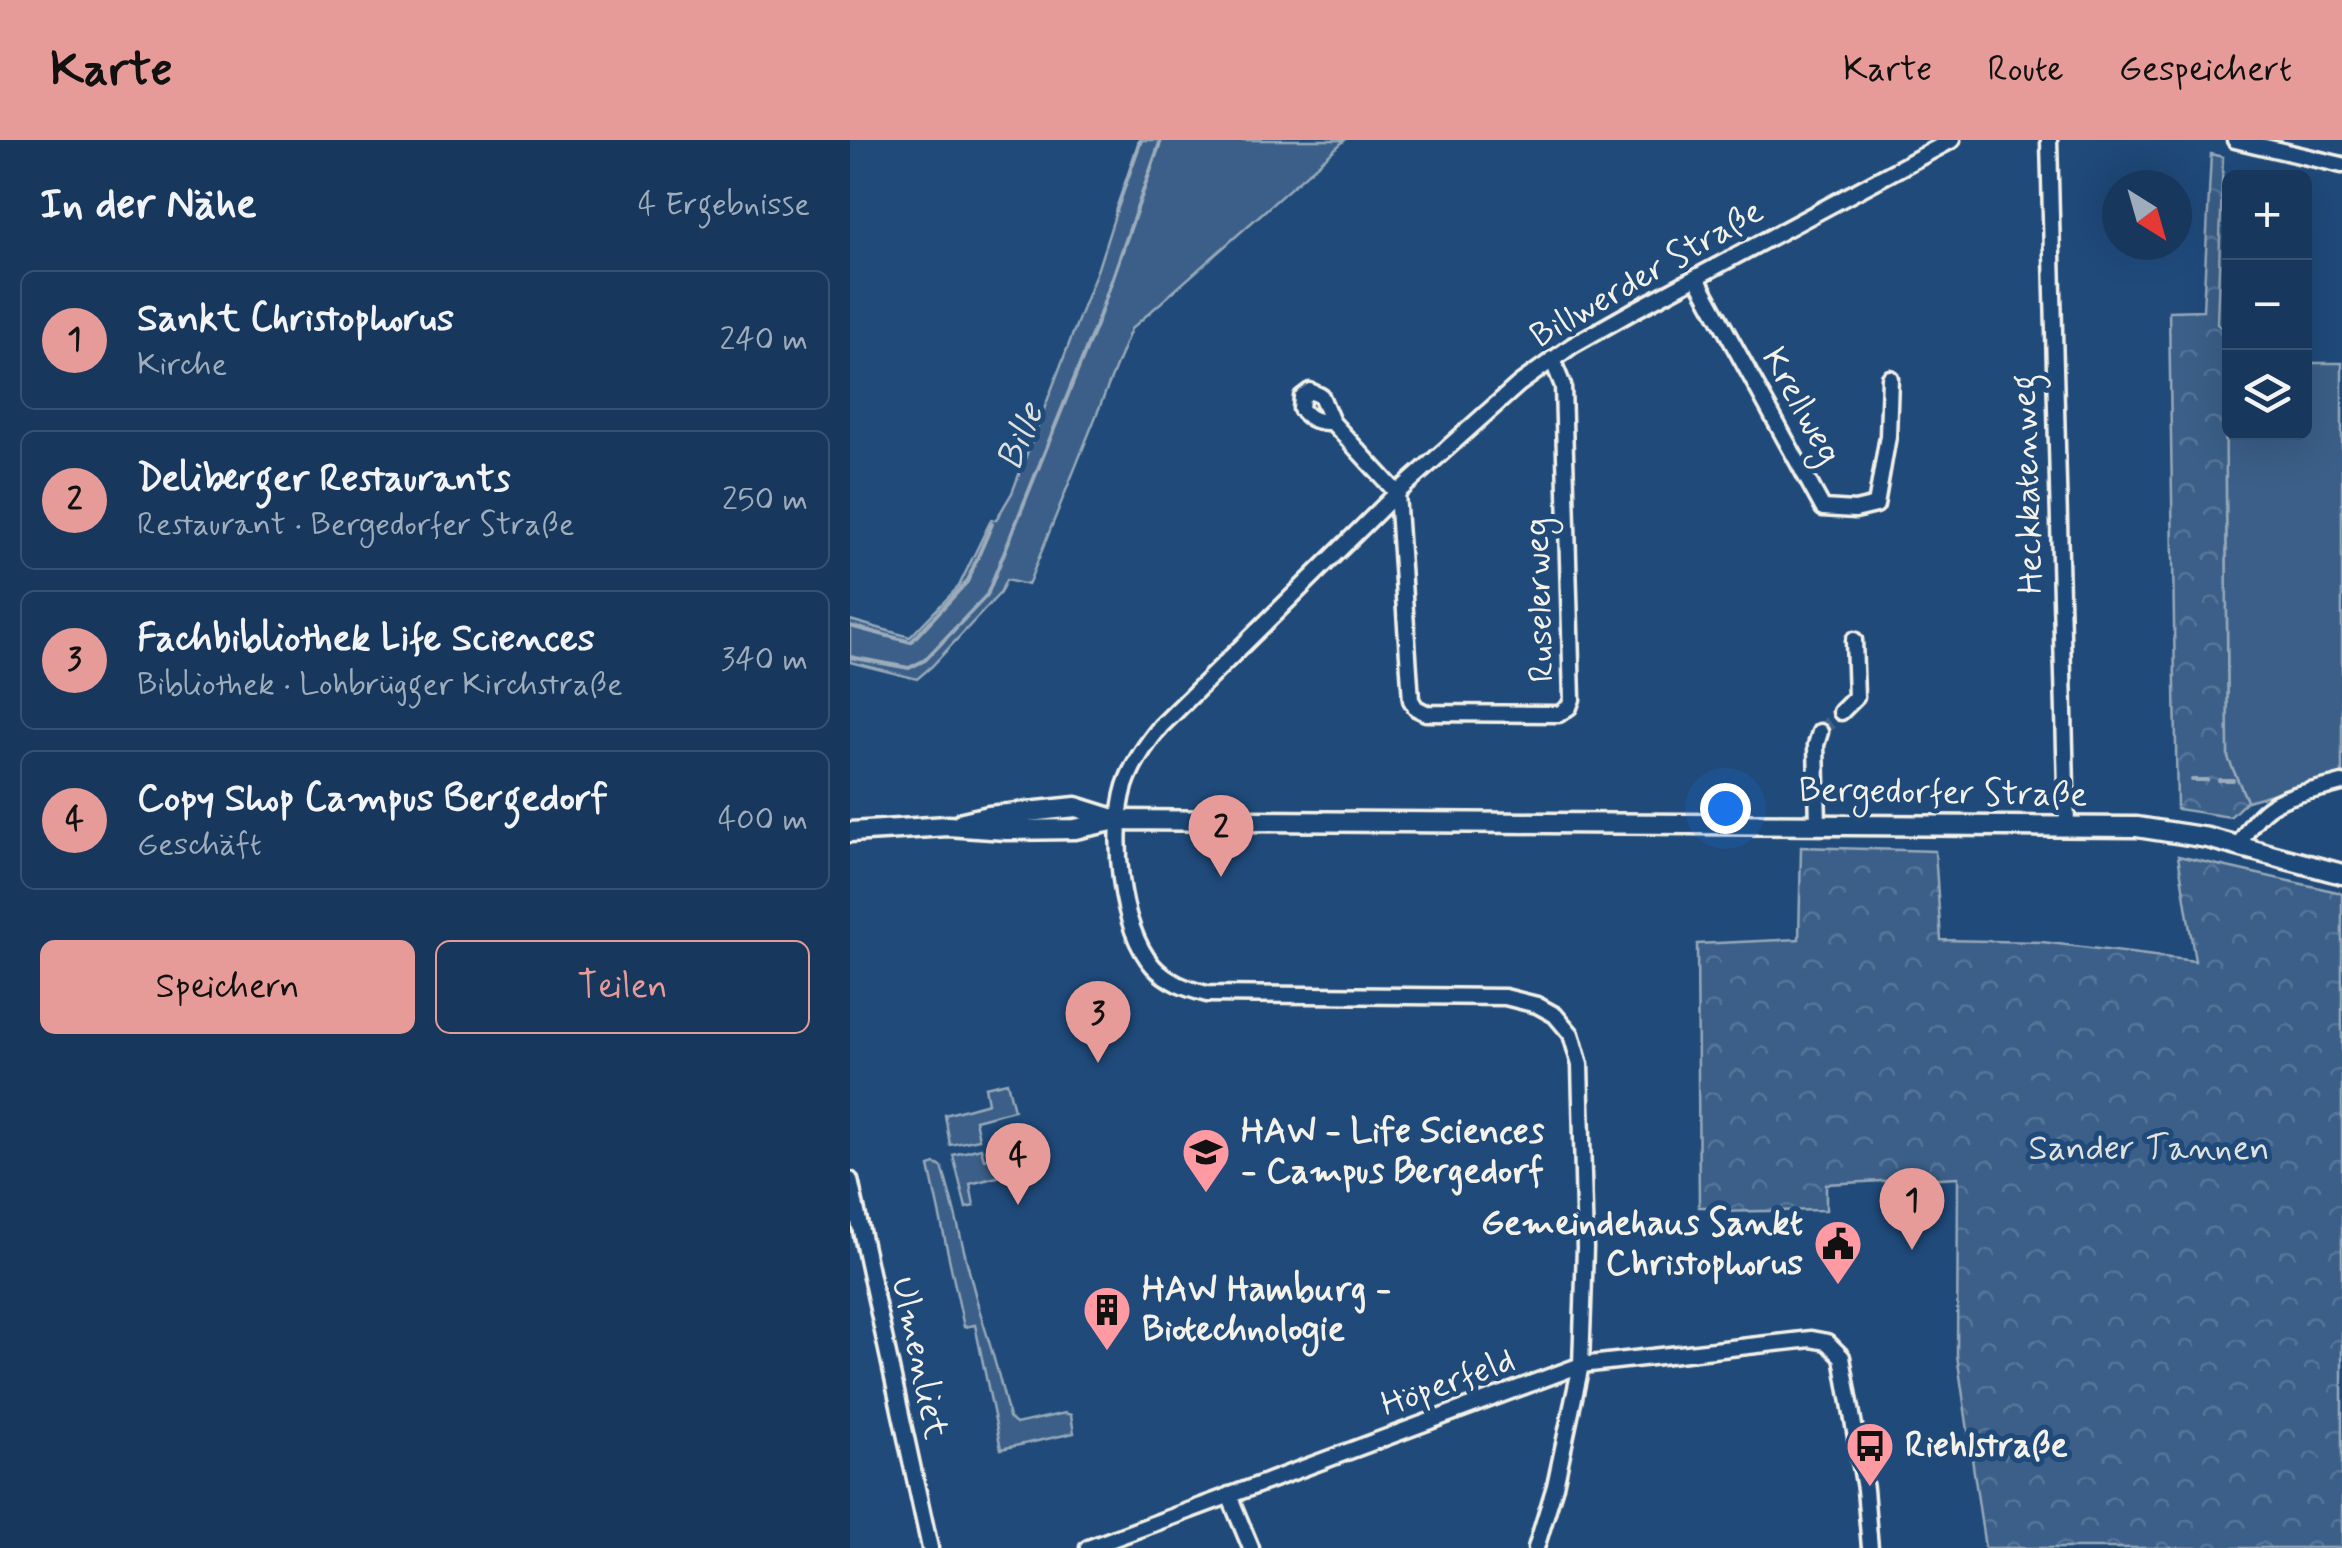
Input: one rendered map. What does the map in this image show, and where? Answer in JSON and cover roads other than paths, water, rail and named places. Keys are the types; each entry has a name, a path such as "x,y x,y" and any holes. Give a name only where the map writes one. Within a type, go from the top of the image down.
{"main road":[{"name":"Bergedorfer Straße","path":"850,832 948,826 1076,829 1117,820 2138,827 2188,834 2342,874"}],"street":[{"name":"Billwerder Straße","path":"1117,820 1126,783 1142,751 1161,726 1396,493 1519,384 1552,359 1952,140"},
{"name":"Heckkatenweg","path":"2049,140 2067,826"},
{"path":"2234,140 2342,165"},
{"name":"Krellweg","path":"1696,278 1823,508 1855,510 1876,505 1888,436 1890,378"},
{"name":"Ruselerweg","path":"1396,493 1414,706 1426,713 1552,715 1567,710 1572,698 1564,386 1552,359"},
{"path":"1332,422 1396,493"},
{"path":"1840,712 1856,697 1854,640"},
{"path":"1818,824 1816,745 1820,732"},
{"path":"2239,846 2253,820 2266,807 2342,783"},
{"path":"1117,820 1118,860 1135,931 1151,964 1180,985 1207,994 1505,997 1537,1005 1571,1034 1580,1065 1585,1248 1582,1364 1555,1486 1536,1548"},
{"name":"Ulmenliet","path":"850,1180 930,1548"},
{"name":"Höperfeld","path":"1088,1548 1109,1544 1229,1495 1582,1364 1811,1340 1828,1342 1840,1352 1865,1489 1870,1548"},
{"path":"1229,1495 1251,1548"}],"waterway":[{"path":"1116,211 1141,140"},
{"name":"Bille","path":"850,657 909,668 925,660 987,595 1098,320 1161,140"},
{"path":"850,626 911,642 967,582 992,524"},
{"path":"2192,780 2207,780"},
{"path":"2219,780 2233,780"}],"tunnel":[{"path":"1820,732 1841,712"}],"place":[{"name":"Deliberger Restaurants","path":"1221,877"},
{"name":"Fachbibliothek Life Sciences","path":"1098,1063"},
{"name":"HAW - Life Sciences - Campus Bergedorf","path":"1206,1194"},
{"name":"Copy Shop Campus Bergedorf","path":"1018,1205"},
{"name":"Sankt Christophorus","path":"1912,1250"},
{"name":"Gemeindehaus Sankt Christophorus","path":"1838,1286"},
{"name":"HAW Hamburg - Biotechnologie","path":"1107,1352"},
{"name":"Riehlstraße","path":"1870,1488"}],"park label":[{"name":"Sander Tannen","path":"2149,1149"}]}
